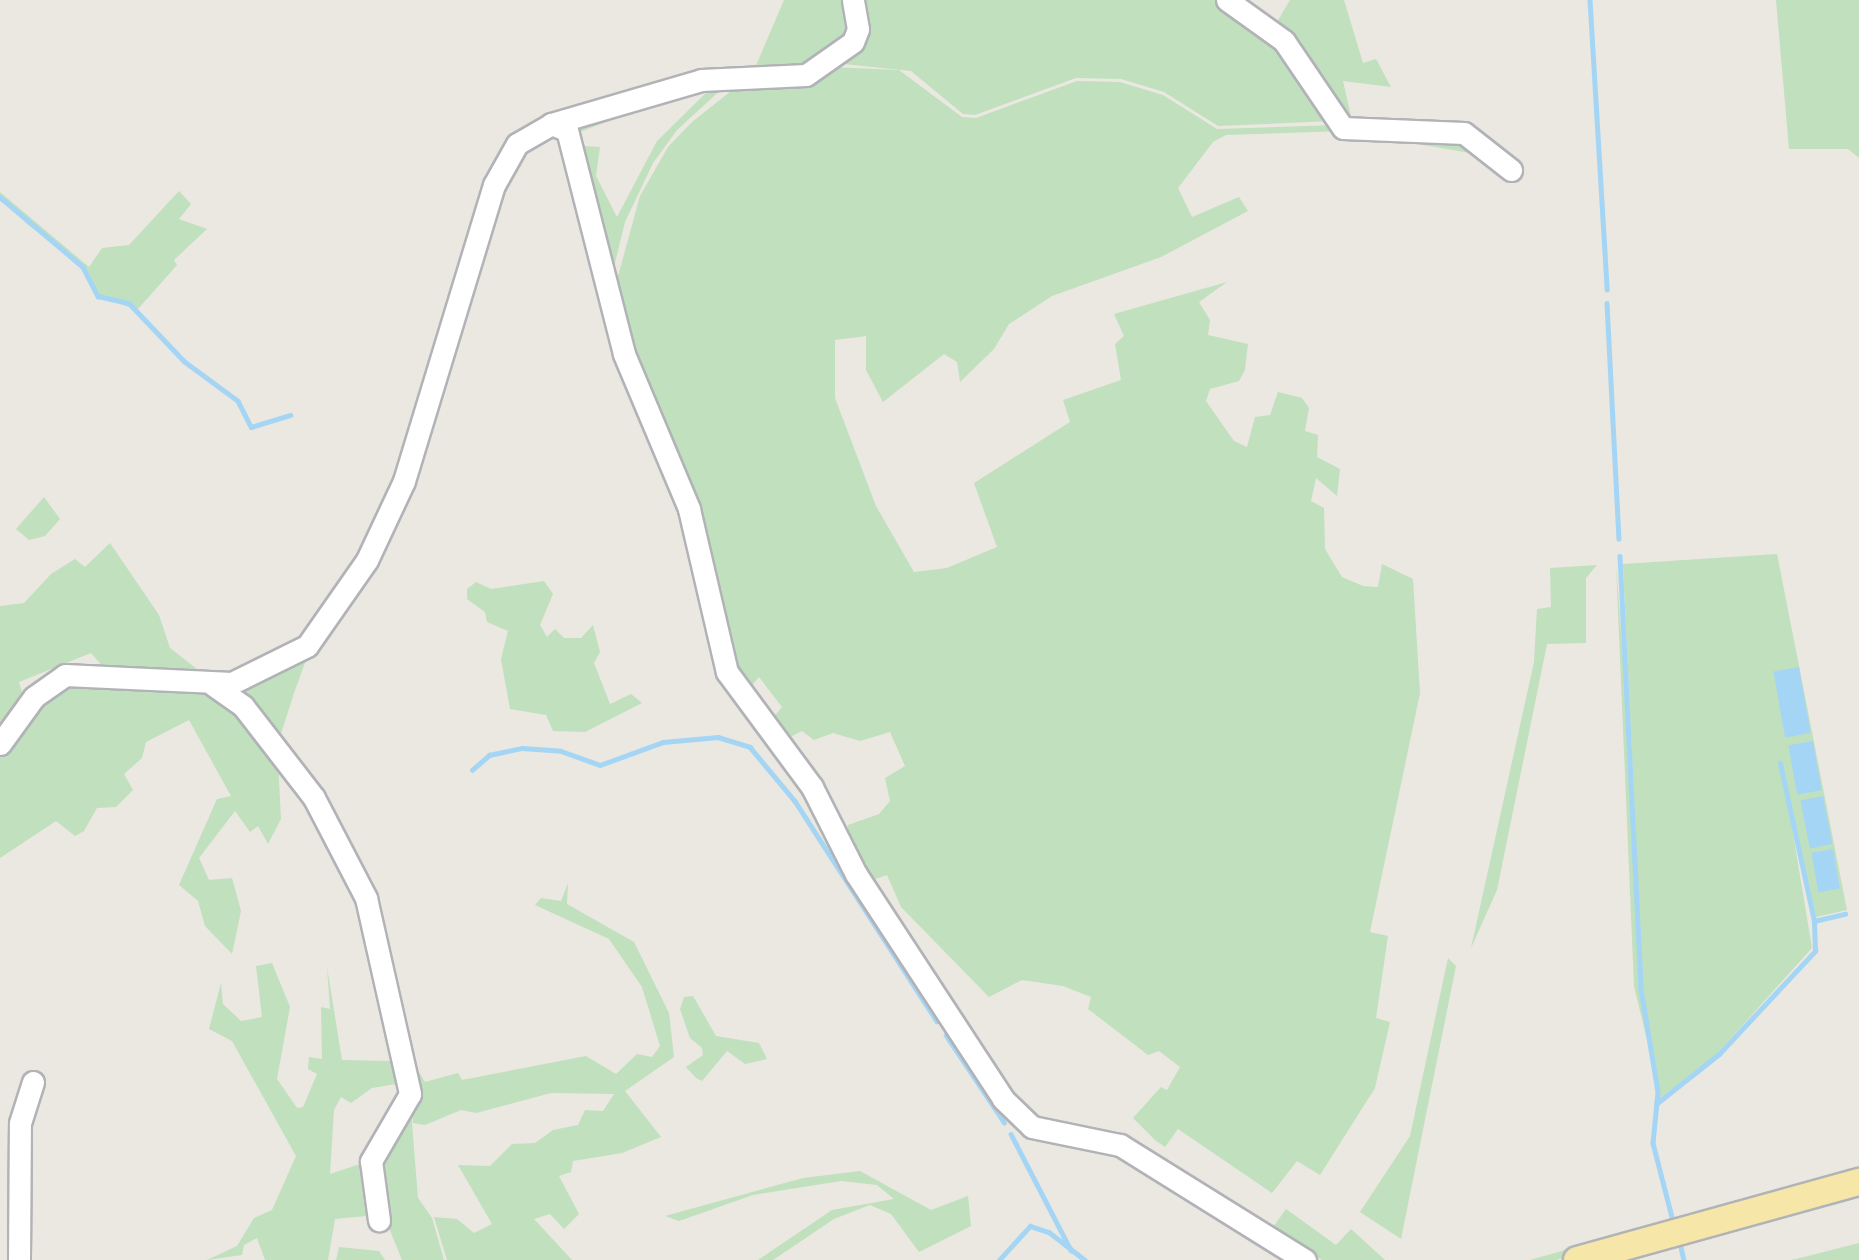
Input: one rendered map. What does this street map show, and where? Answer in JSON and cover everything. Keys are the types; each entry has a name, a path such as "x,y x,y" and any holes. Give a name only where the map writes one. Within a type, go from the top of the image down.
{"main road":[{"path":"1577,1260 1859,1182"}],"street":[{"path":"0,744 34,697 65,675 213,685 253,677 307,646 359,572 426,418 494,185 517,144 551,124 701,80 806,75 853,42 858,29 853,0"},
{"path":"1227,0 1283,41 1343,128 1464,133 1511,170"},
{"path":"551,124 567,131 624,354 690,509 727,672 812,787 856,874 1003,1099 1032,1127 1120,1145 1305,1260"},
{"path":"213,685 243,706 314,797 366,898 410,1094 371,1161 379,1220"},
{"path":"19,1260 18,1146 33,1082"}],"green space":[{"path":"784,0 849,0 854,32 809,73 755,68"},
{"path":"855,0 1221,0 1257,22 1333,121 1218,126 1164,92 1121,79 1076,78 975,115 963,114 911,71 834,63 844,58"},
{"path":"1290,0 1344,0 1363,63 1376,59 1391,87 1343,81 1353,125 1274,27"},
{"path":"1776,0 1859,0 1859,158 1848,149 1789,149"},
{"path":"828,67 899,70 962,117 976,118 1077,81 1120,82 1163,95 1217,129 1337,125 1464,137 1499,158 1343,131 1226,135 1213,142 1178,188 1192,217 1239,197 1248,211 1161,257 1052,296 1009,324 994,349 960,382 957,362 944,354 883,402 866,370 866,336 835,340 835,398 876,506 914,572 947,568 997,547 974,483 1070,422 1063,400 1121,380 1115,344 1124,336 1114,314 1227,282 1199,302 1210,320 1208,335 1248,344 1245,370 1239,381 1210,389 1206,401 1234,441 1247,447 1255,417 1270,415 1278,392 1302,398 1309,408 1305,431 1318,435 1317,457 1340,469 1337,496 1316,478 1311,501 1324,508 1325,549 1342,577 1363,586 1378,587 1382,564 1413,579 1420,693 1370,932 1388,936 1376,1018 1390,1022 1375,1088 1320,1175 1297,1161 1272,1193 1178,1129 1165,1147 1155,1140 1133,1118 1161,1087 1167,1090 1180,1067 1159,1051 1148,1055 1088,1009 1091,997 1063,986 1022,980 989,997 901,907 887,875 873,880 888,911 845,851 848,825 879,814 890,801 885,778 905,766 890,732 860,741 833,733 814,740 802,731 790,737 772,719 782,707 759,677 744,695 700,536 627,353 617,280 640,196 668,147 692,122 740,84"},
{"path":"725,86 677,130 653,163 625,222 613,271 570,131 581,119 652,104 580,132 584,146 600,147 596,176 617,217 657,141 709,90"},
{"path":"179,191 191,204 179,219 207,229 174,260 177,265 137,310 98,296 84,266 28,225 0,197 0,192 89,267 102,248 129,245"},
{"path":"44,497 60,519 45,536 29,540 16,529"},
{"path":"110,543 159,615 170,648 202,673 104,668 91,653 19,682 24,700 0,737 0,606 24,603 51,574 75,559 85,567"},
{"path":"1777,554 1847,910 1816,917 1781,761 1812,948 1714,1057 1659,1099 1643,989 1623,564"},
{"path":"1616,564 1637,842 1640,989 1655,1073 1634,986"},
{"path":"1597,565 1586,578 1586,643 1547,644 1497,890 1471,948 1534,662 1537,609 1551,607 1550,568"},
{"path":"544,581 553,594 540,625 547,637 555,629 564,638 581,638 593,625 600,652 594,663 610,704 631,694 642,703 585,732 553,731 546,715 510,709 501,659 508,631 487,622 485,612 467,599 467,589 476,582 491,589"},
{"path":"309,652 294,693 279,740 235,688"},
{"path":"186,684 224,695 278,761 281,819 268,844 258,826 250,832 235,811 199,858 209,880 232,878 241,911 232,954 205,926 198,901 179,885 217,799 231,796 189,720 146,742 142,758 124,774 133,790 116,807 97,808 84,831 75,836 56,821 0,858 0,749 50,686"},
{"path":"568,883 567,904 634,942 669,1013 674,1057 625,1091 661,1137 622,1153 573,1161 571,1172 559,1176 579,1214 564,1229 550,1214 534,1219 572,1260 447,1260 434,1217 457,1219 474,1233 492,1224 458,1165 490,1166 512,1144 535,1143 553,1130 578,1125 585,1110 603,1111 614,1094 551,1093 476,1113 461,1110 425,1125 413,1123 409,1073 419,1072 425,1082 458,1073 462,1080 586,1056 616,1074 637,1054 652,1057 660,1046 642,987 609,939 535,905 541,898 561,901"},
{"path":"1448,958 1456,966 1401,1239 1360,1212 1410,1136"},
{"path":"272,963 290,1007 277,1079 297,1108 303,1107 317,1074 308,1069 309,1057 322,1059 321,1007 330,1009 327,967 342,1060 391,1061 398,1053 407,1093 396,1084 372,1088 351,1103 341,1097 334,1110 330,1174 369,1161 376,1215 335,1219 328,1260 265,1260 257,1238 244,1245 242,1255 207,1260 237,1246 254,1218 272,1210 296,1156 232,1041 209,1029 221,983 223,1004 241,1021 262,1017 256,966"},
{"path":"693,996 716,1036 759,1043 767,1059 745,1064 727,1051 702,1081 696,1078 686,1067 703,1055 702,1048 690,1038 680,1009 684,997"},
{"path":"410,1098 418,1198 432,1218 444,1260 402,1260 385,1218 374,1162"},
{"path":"1859,1167 1859,1175 1556,1260 1530,1260"},
{"path":"860,1171 931,1210 968,1196 971,1226 919,1252 891,1214 870,1205 834,1219 773,1260 758,1260 832,1210 894,1199 877,1185 841,1181 753,1195 679,1221 665,1216 803,1178"},
{"path":"1859,1191 1859,1198 1683,1246 1679,1241 1678,1247 1633,1260 1610,1260 1679,1240"},
{"path":"1286,1209 1336,1245 1351,1229 1385,1260 1322,1260 1271,1230"},
{"path":"1859,1243 1859,1260 1791,1260 1804,1257"},
{"path":"339,1247 379,1251 385,1260 336,1260"}],"water":[{"path":"1799,667 1811,733 1785,737 1773,672"},
{"path":"1813,741 1822,790 1797,795 1788,745"},
{"path":"1823,796 1832,844 1810,848 1800,800"},
{"path":"1833,849 1840,888 1818,892 1811,853"}],"waterway":[{"path":"1590,0 1607,290"},
{"path":"0,197 83,267 98,296 129,303 184,361 238,401 251,427 290,415"},
{"path":"1607,303 1619,539"},
{"path":"1620,556 1641,989 1658,1092 1653,1143 1674,1225"},
{"path":"472,770 489,755 522,748 561,751 600,765 663,742 718,737 750,747 795,801 937,1021"},
{"path":"1656,1104 1719,1054 1815,951 1814,921 1780,764"},
{"path":"1814,921 1845,914"},
{"path":"946,1035 1004,1122"},
{"path":"1011,1134 1071,1250"},
{"path":"999,1260 1030,1226 1049,1232 1085,1260"},
{"path":"1680,1243 1684,1260"}]}
